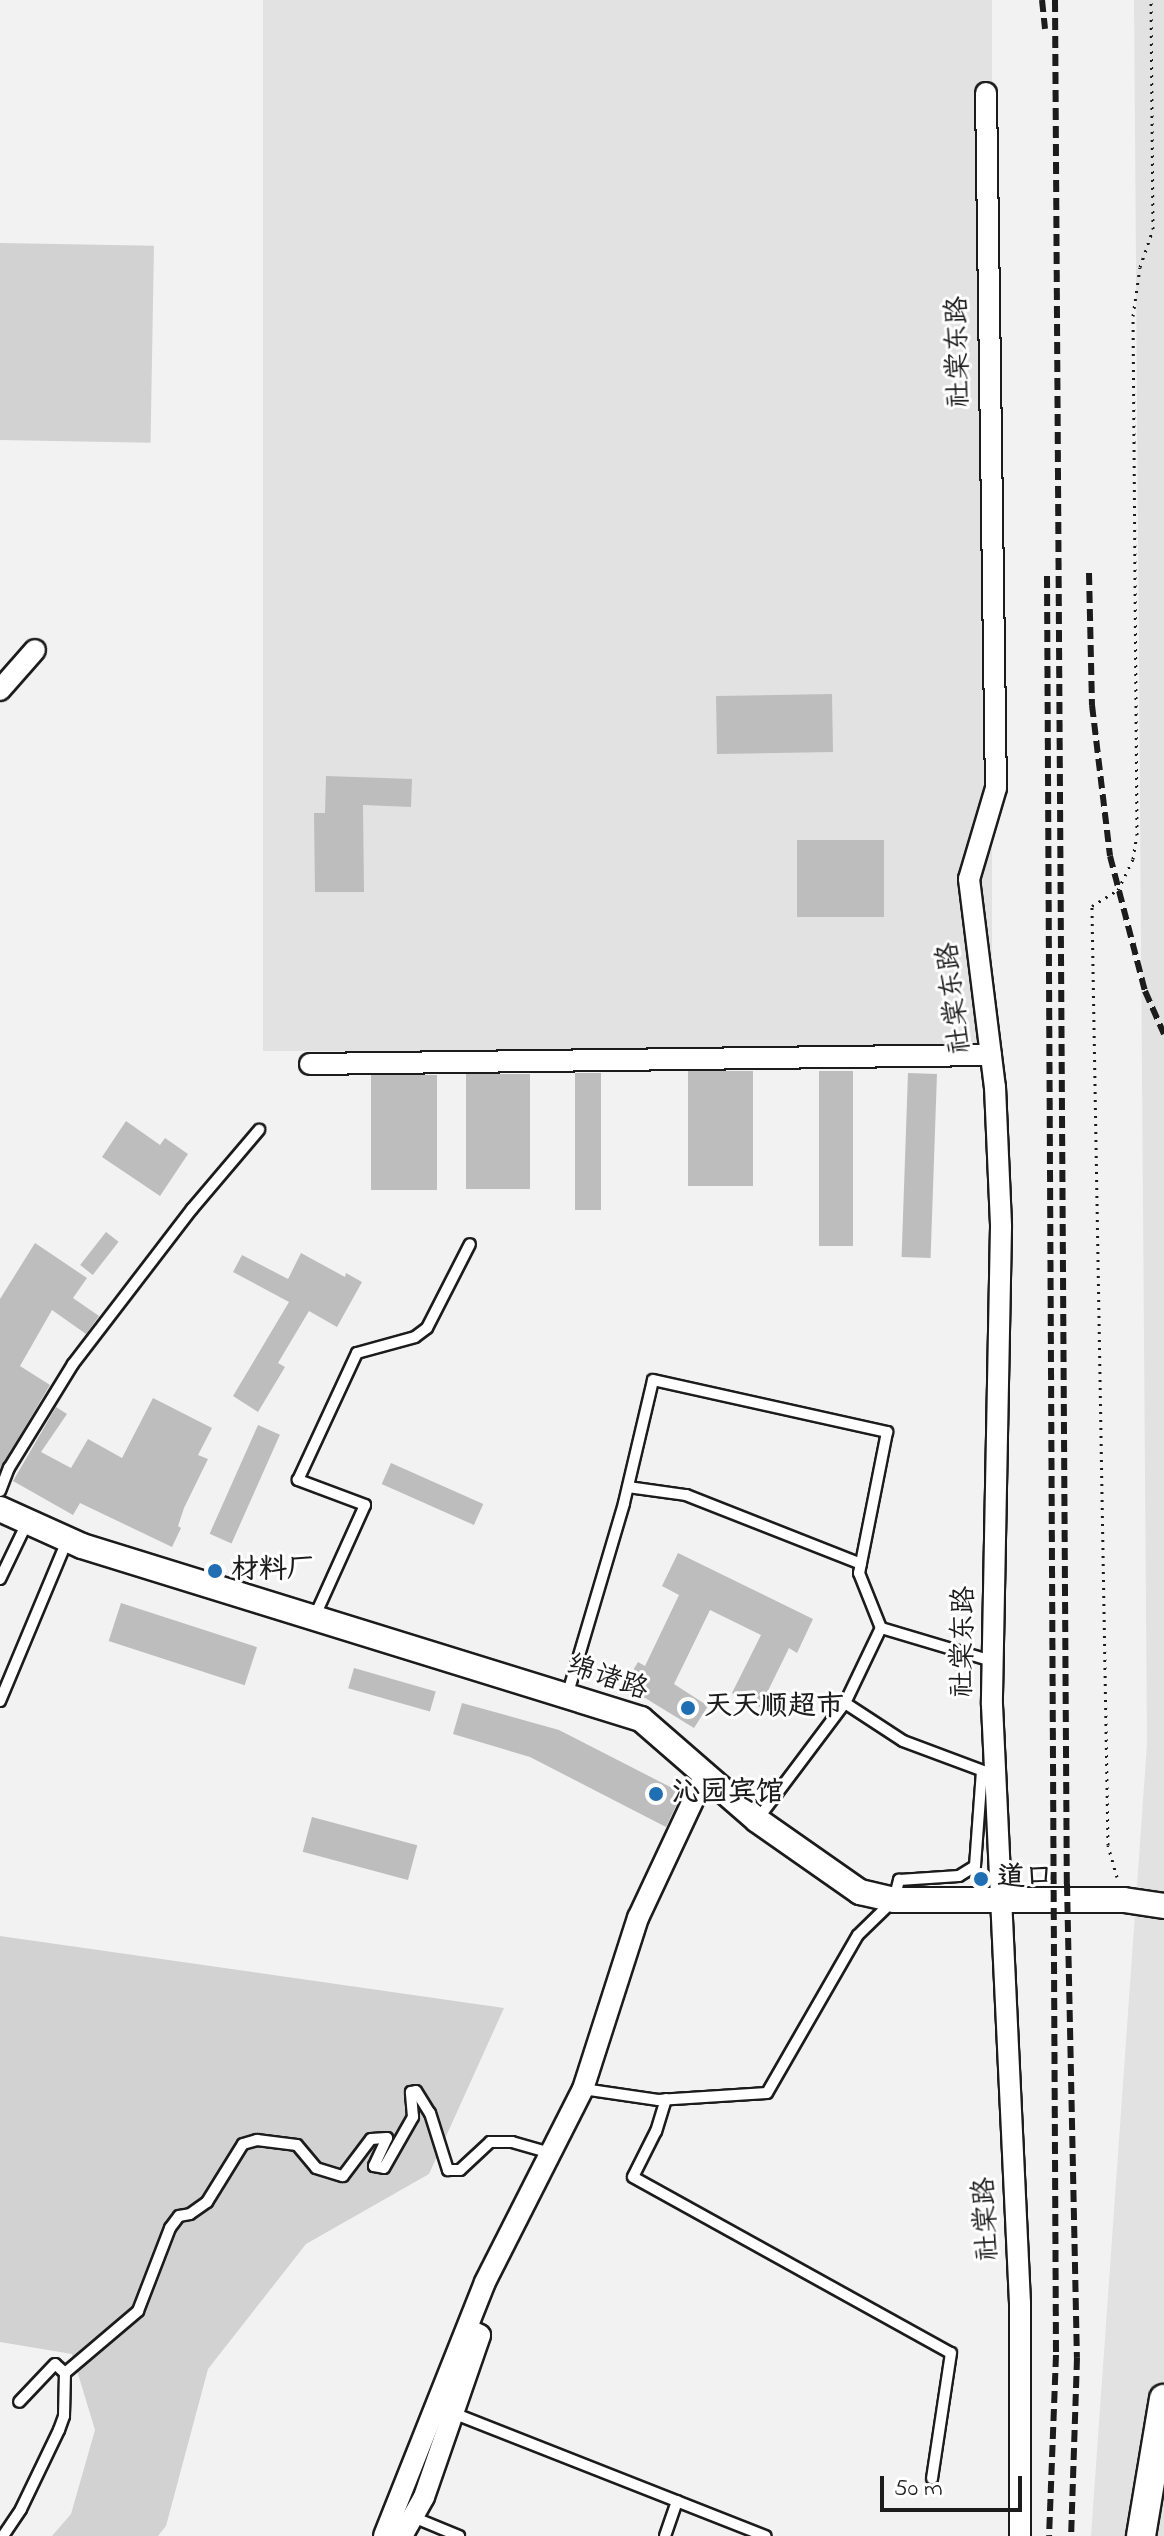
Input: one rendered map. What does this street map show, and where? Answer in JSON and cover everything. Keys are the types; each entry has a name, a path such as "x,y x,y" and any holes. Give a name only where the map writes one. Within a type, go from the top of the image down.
{"main road":[{"path":"1141,2536 1157,2482 1164,2399"}],"street":[{"name":"社棠东路","path":"986,93 996,788 969,879 991,1055 1001,1227 988,1773 1000,1900"},
{"path":"0,690 35,650"},
{"path":"310,1064 991,1055"},
{"name":"绵诸路","path":"0,1509 68,1540 641,1719 757,1820 860,1892 894,1900 1124,1900 1164,1906"},
{"path":"384,2536 485,2282 583,2089 638,1918 705,1775"},
{"name":"社棠路","path":"1000,1900 1020,2303 1020,2536"},
{"path":"402,2536 424,2497 480,2335 467,2329"}],"lane":[{"path":"0,1491 9,1468 73,1364 192,1209 259,1130"},
{"path":"314,1618 365,1505 298,1480 357,1353 415,1337 427,1328 470,1244"},
{"path":"567,1696 628,1487 653,1380 887,1432 859,1573 881,1628 845,1703 757,1820"},
{"path":"628,1487 686,1495 861,1564"},
{"path":"0,1579 28,1521"},
{"path":"0,1701 68,1540"},
{"path":"881,1628 992,1661"},
{"path":"583,2089 666,2099 767,2093 858,1935 894,1900 899,1880 959,1876 975,1866 988,1773 903,1741 845,1703"},
{"path":"3,2536 21,2509 59,2430 64,2416 65,2373 138,2311 170,2228 179,2216 190,2214 207,2202 243,2144 257,2140 297,2145 316,2168 343,2176 371,2139 387,2138 374,2166 384,2168 413,2117 411,2092 416,2091 430,2113 448,2170 460,2170 490,2142 512,2142 550,2153"},
{"path":"666,2099 656,2131 633,2177 951,2353 932,2479"},
{"path":"19,2402 55,2364 65,2373"},
{"path":"453,2413 766,2536"},
{"path":"665,2536 677,2501"},
{"path":"413,2517 459,2536"}],"path":[{"path":"1124,1900 1108,1845 1092,906 1118,890 1133,859 1137,835 1133,316 1140,267 1153,229 1151,0"}],"shaded area":[{"path":"263,0 992,0 992,1051 263,1051"},
{"path":"1134,0 1164,0 1164,2536 1091,2536 1147,1744"},
{"path":"0,243 154,246 151,443 0,440"},
{"path":"0,1936 504,2008 429,2174 306,2244 208,2369 166,2526 158,2536 52,2536 71,2514 95,2430 72,2354 0,2342"}],"building":[{"path":"832,694 833,752 717,754 716,696"},
{"path":"326,776 412,779 411,807 363,805 364,892 315,892 314,813 325,813"},
{"path":"797,840 884,840 884,917 797,917"},
{"path":"688,1071 753,1071 753,1186 688,1186"},
{"path":"819,1071 853,1071 853,1246 819,1246"},
{"path":"575,1073 601,1073 601,1210 575,1210"},
{"path":"908,1073 937,1074 931,1258 902,1257"},
{"path":"466,1074 530,1074 530,1189 466,1189"},
{"path":"371,1075 437,1075 437,1190 371,1190"},
{"path":"126,1121 160,1145 165,1138 188,1154 160,1196 102,1157"},
{"path":"106,1232 119,1242 93,1275 80,1265"},
{"path":"35,1243 87,1278 73,1298 99,1316 86,1334 52,1310 20,1366 50,1385 0,1469 0,1299"},
{"path":"301,1253 345,1277 346,1273 362,1282 337,1327 309,1311 278,1363 285,1367 258,1412 233,1396 289,1302 233,1272 242,1255 288,1279"},
{"path":"153,1398 212,1428 198,1455 208,1459 184,1508 178,1526 181,1528 172,1547 80,1503 73,1515 13,1481 56,1407 67,1414 41,1452 71,1468 88,1439 122,1458"},
{"path":"258,1425 280,1435 232,1543 210,1534"},
{"path":"391,1463 483,1504 474,1525 382,1484"},
{"path":"678,1553 813,1619 797,1653 789,1648 760,1707 732,1693 761,1635 710,1610 674,1684 708,1706 694,1728 624,1685 638,1662 645,1666 679,1595 662,1586"},
{"path":"121,1603 257,1647 245,1685 109,1641"},
{"path":"354,1668 436,1691 430,1712 348,1688"},
{"path":"462,1703 559,1730 682,1793 666,1827 530,1757 453,1734"},
{"path":"312,1817 417,1845 408,1880 303,1852"}],"railway":[{"path":"1042,0 1045,29"},
{"path":"1055,0 1067,1884 1077,2358 1071,2536"},
{"path":"1089,573 1092,705 1110,856 1145,991 1164,1034"},
{"path":"1047,576 1056,2355 1049,2536"}],"place":[{"name":"材料厂","path":"215,1571"},
{"name":"天天顺超市","path":"688,1708"},
{"name":"沁园宾馆","path":"656,1794"},
{"name":"道口","path":"981,1879"}]}
